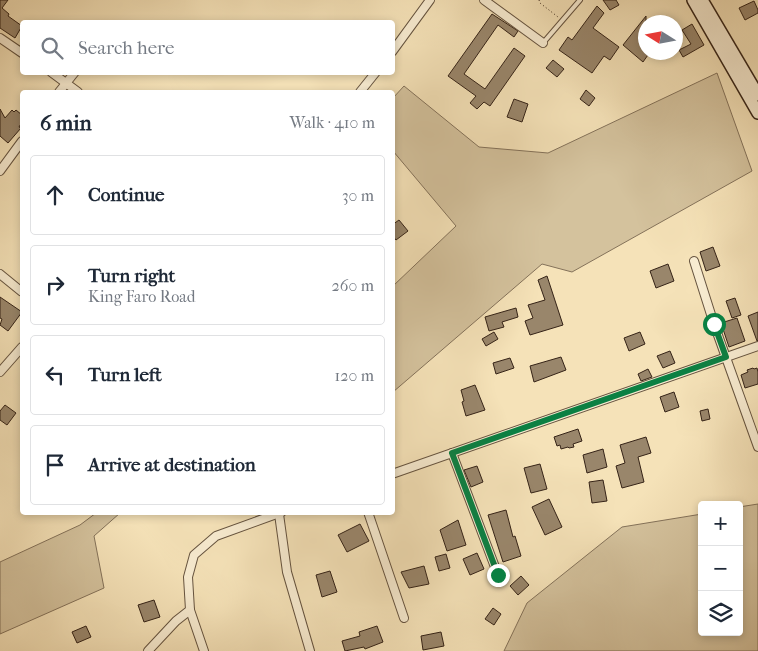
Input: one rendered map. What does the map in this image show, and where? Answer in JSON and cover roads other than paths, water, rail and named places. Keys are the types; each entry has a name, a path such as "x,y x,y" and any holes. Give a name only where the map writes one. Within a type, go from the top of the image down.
{"street":[{"path":"395,48 430,0"},
{"path":"484,0 543,43"},
{"path":"693,0 758,113"},
{"path":"702,0 758,95"},
{"path":"0,38 20,52"},
{"path":"55,75 76,90"},
{"path":"62,90 73,75"},
{"path":"362,90 374,75"},
{"path":"0,170 20,144"},
{"path":"694,261 758,448"},
{"path":"0,274 20,290"},
{"path":"395,473 758,346"},
{"path":"0,372 20,349"},
{"path":"452,453 498,575"},
{"path":"204,651 190,610 188,577 194,555 216,536 274,515"},
{"path":"280,515 287,572 310,651"},
{"path":"369,515 404,618"},
{"path":"148,651 176,621 190,610"}],"lane":[{"path":"543,43 580,0"}]}
